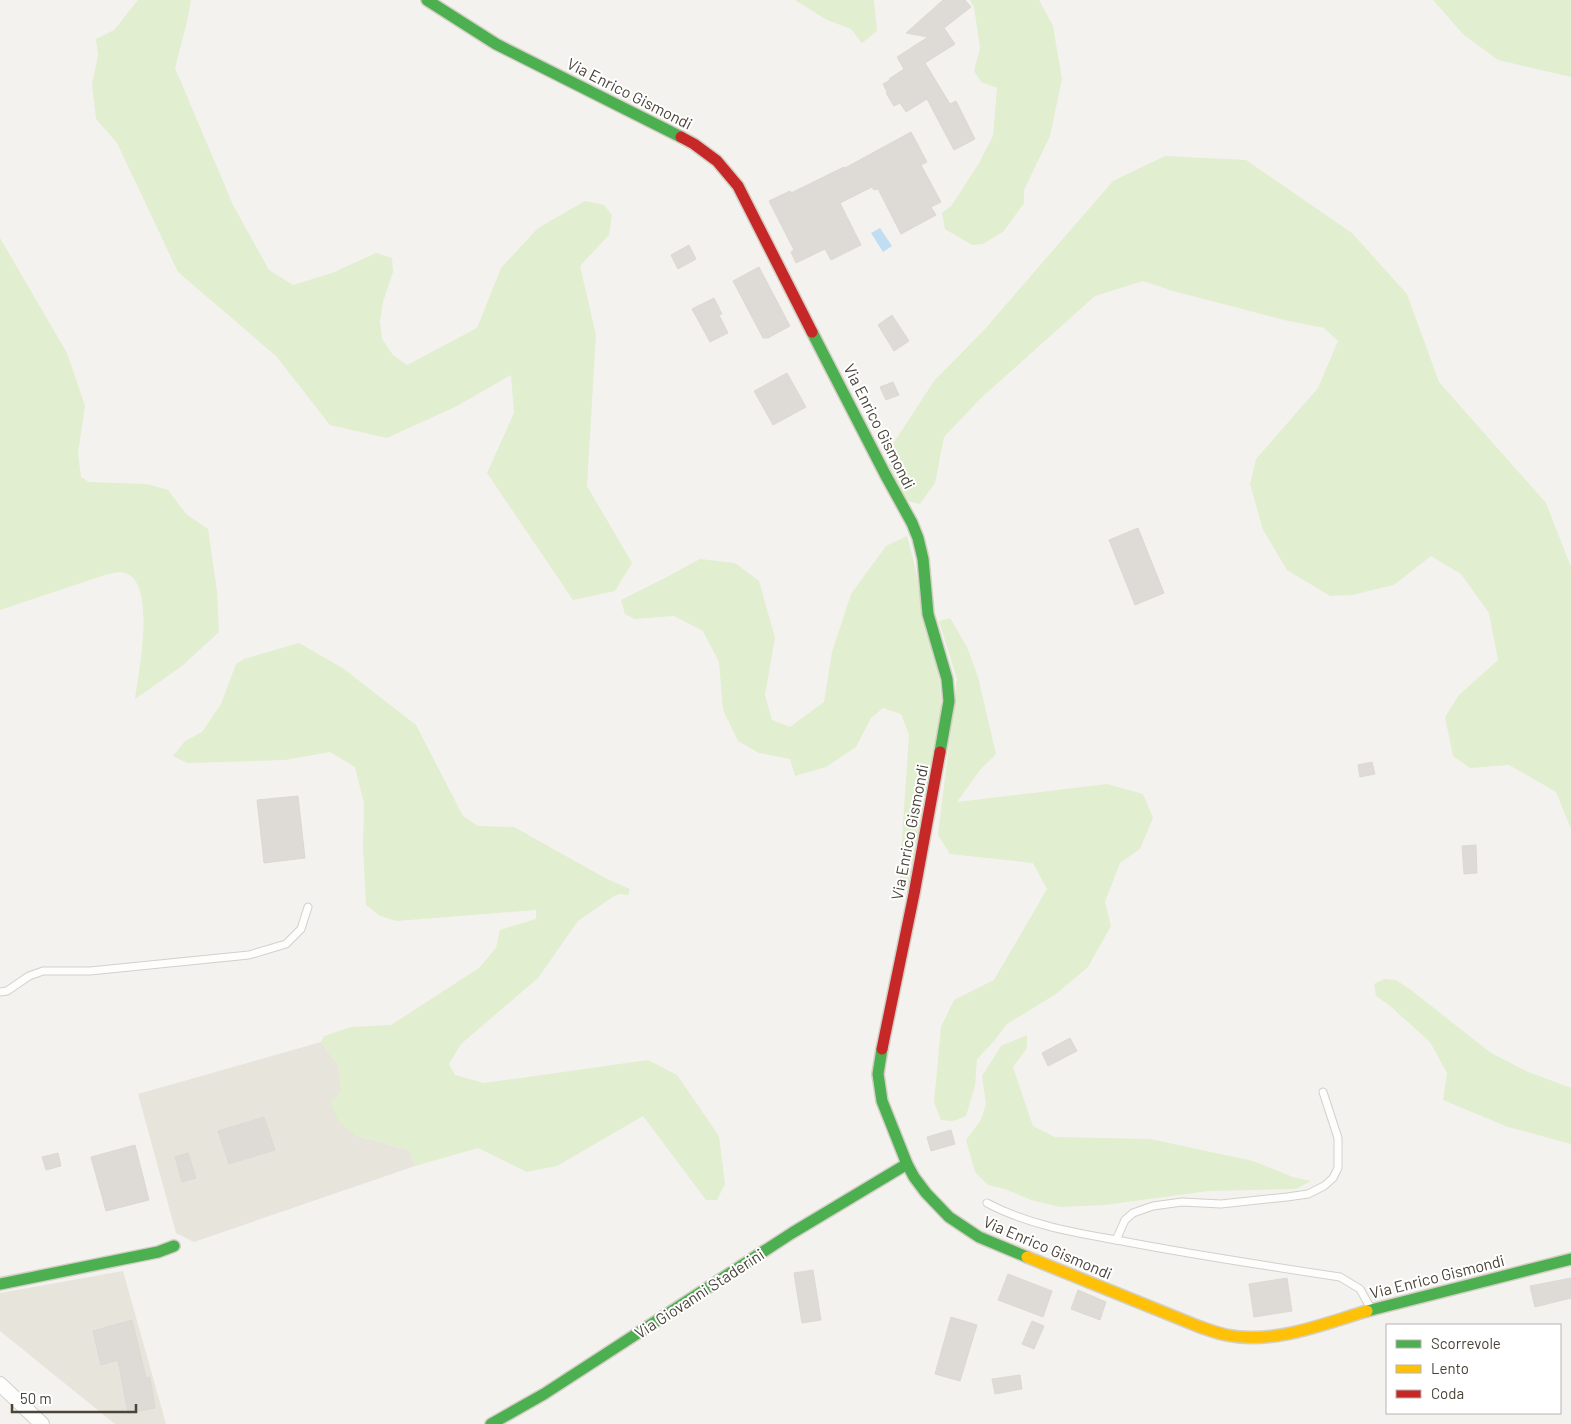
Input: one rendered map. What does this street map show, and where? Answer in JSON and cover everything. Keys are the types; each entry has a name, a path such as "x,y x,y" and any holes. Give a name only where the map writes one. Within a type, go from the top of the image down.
{"street":[{"name":"Via Enrico Gismondi","path":"427,0 496,44 694,144 723,167 738,186 912,523 923,559 926,595 932,630 947,679 949,696 948,712 914,894 884,1035 878,1074 882,1101 907,1164 926,1193 949,1217 979,1237 1200,1328 1235,1336 1270,1336 1297,1331 1371,1310 1571,1259"},
{"name":"Via Giovanni Staderini","path":"491,1424 544,1394 792,1232 907,1164"},
{"path":"0,1284 158,1252 174,1246"},
{"path":"0,1384 42,1424"}],"lane":[{"path":"0,992 7,991 29,976 43,971 90,971 249,955 286,944 300,929 308,908"},
{"path":"1116,1240 1125,1220 1133,1213 1153,1206 1182,1202 1221,1204 1287,1197 1308,1194 1324,1186 1333,1178 1338,1168 1338,1138 1323,1092"},
{"path":"987,1203 1003,1212 1060,1229 1340,1278 1360,1289 1371,1310"}],"shaded area":[{"path":"321,1042 338,1065 341,1090 355,1135 410,1151 415,1166 194,1242 176,1233 138,1094"},
{"path":"123,1271 166,1424 115,1424 0,1331 0,1293"}],"green space":[{"path":"138,0 191,0 175,68 233,205 269,270 293,285 332,273 376,253 392,258 393,272 383,302 380,321 382,339 393,355 407,365 477,328 501,268 538,228 585,201 604,205 612,215 609,235 580,266 596,335 587,486 632,563 615,591 573,600 487,473 514,413 511,375 457,406 387,438 330,425 276,356 178,272 117,143 96,119 92,84 98,55 96,39 114,30"},
{"path":"795,0 874,0 877,31 862,43 851,29 827,20"},
{"path":"970,0 1039,0 1053,26 1062,79 1050,136 1024,190 1024,203 1004,231 983,244 972,245 945,229 942,213 952,205 979,163 993,136 997,88 981,82 974,71 980,48 974,7"},
{"path":"1433,0 1571,0 1571,77 1498,60 1464,35"},
{"path":"1165,156 1246,160 1352,233 1407,294 1439,382 1546,503 1571,567 1571,829 1556,792 1509,765 1470,768 1453,756 1445,717 1459,695 1498,660 1489,613 1461,574 1431,556 1394,585 1352,595 1330,596 1287,570 1263,530 1250,484 1256,459 1318,388 1338,341 1324,328 1284,320 1173,291 1143,281 1095,296 981,398 944,437 935,483 920,504 907,501 889,465 891,447 934,381 984,330 1113,181"},
{"path":"0,238 67,353 85,406 78,453 81,477 89,482 147,484 168,490 186,514 208,529 217,591 219,632 182,666 135,699 142,650 143,607 140,590 133,577 121,572 105,575 0,610"},
{"path":"907,536 939,678 942,707 908,886 899,884 909,735 901,714 883,708 871,718 856,747 826,767 795,776 790,759 759,753 738,741 723,710 719,662 703,631 674,616 635,619 625,614 621,600 700,559 735,563 759,581 775,638 765,695 772,720 790,727 824,702 832,652 851,594 886,546"},
{"path":"950,618 967,647 978,677 996,754 980,770 957,802 1107,784 1143,794 1153,818 1140,849 1120,863 1105,902 1111,926 1088,967 1056,994 1007,1024 977,1059 975,1086 966,1116 953,1121 941,1120 934,1102 941,1027 954,1000 994,980 1047,889 1033,863 950,854 938,835 957,679 939,621"},
{"path":"299,643 344,669 416,725 463,816 478,826 514,827 607,879 630,889 628,895 620,894 614,896 578,921 538,978 461,1044 449,1064 455,1075 484,1083 648,1060 677,1075 719,1136 725,1184 717,1200 706,1200 643,1116 557,1166 527,1172 478,1148 415,1166 410,1151 355,1135 339,1122 331,1103 341,1090 338,1065 321,1042 324,1036 351,1027 391,1025 479,968 496,948 500,930 536,919 536,910 397,921 380,916 366,905 363,846 364,803 355,767 330,752 285,760 187,763 173,756 185,741 202,732 221,704 236,664 244,659"},
{"path":"1384,979 1396,980 1411,990 1491,1053 1526,1071 1571,1088 1571,1144 1508,1127 1443,1100 1447,1073 1430,1042 1389,1005 1376,996 1374,984"},
{"path":"1027,1035 1027,1048 1013,1067 1033,1126 1055,1137 1150,1139 1253,1161 1293,1177 1311,1181 1296,1189 1208,1191 1105,1205 1060,1207 1031,1200 1005,1189 988,1185 975,1172 966,1140 981,1120 986,1104 982,1076 1001,1046"}],"water":[{"path":"880,228 892,246 883,252 871,233"}],"building":[{"path":"943,0 965,0 971,7 944,28 955,44 925,63 950,104 956,101 975,139 954,150 927,99 906,112 900,103 894,106 883,84 904,69 897,57 928,37 906,33"},
{"path":"911,132 927,162 921,165 941,202 931,207 936,215 901,234 878,189 874,190 872,187 840,203 861,245 831,260 825,249 796,263 791,252 794,250 769,201 845,168"},
{"path":"689,245 696,259 678,269 671,255"},
{"path":"759,267 790,326 768,338 763,338 733,281"},
{"path":"714,298 722,314 719,315 728,333 710,342 692,309"},
{"path":"892,315 909,341 894,351 878,325"},
{"path":"787,373 806,407 773,425 754,391"},
{"path":"893,382 899,395 886,400 880,387"},
{"path":"1138,528 1164,593 1135,605 1109,540"},
{"path":"1372,762 1375,774 1360,777 1358,765"},
{"path":"298,796 305,858 264,863 257,800"},
{"path":"1476,845 1477,873 1464,874 1462,846"},
{"path":"1070,1038 1077,1051 1048,1066 1042,1053"},
{"path":"264,1117 275,1150 229,1164 218,1131"},
{"path":"951,1130 955,1144 931,1151 927,1137"},
{"path":"135,1145 149,1200 106,1211 91,1157"},
{"path":"58,1153 61,1166 46,1170 42,1157"},
{"path":"188,1153 196,1178 182,1182 175,1157"},
{"path":"813,1270 821,1320 802,1323 794,1273"},
{"path":"1008,1274 1052,1291 1043,1317 998,1300"},
{"path":"1287,1278 1292,1311 1254,1317 1249,1284"},
{"path":"1571,1278 1571,1298 1535,1307 1530,1286"},
{"path":"1078,1290 1106,1302 1100,1320 1071,1309"},
{"path":"951,1317 977,1325 960,1381 935,1374"},
{"path":"132,1320 146,1378 150,1377 155,1408 128,1413 118,1360 101,1365 93,1331"},
{"path":"1032,1321 1044,1326 1034,1349 1022,1344"},
{"path":"1020,1375 1022,1389 995,1394 992,1379"}],"traffic: fast":[{"path":"427,0 496,44 681,137"},
{"path":"812,332 912,523 918,538 923,559 928,614 947,679 949,701 940,752"},
{"path":"882,1049 878,1074 882,1101 914,1177 926,1193 949,1217 979,1237 1027,1257"},
{"path":"491,1424 544,1394 792,1233 907,1164"},
{"path":"0,1284 158,1252 174,1246"},
{"path":"1367,1311 1571,1259"}],"traffic: slow":[{"path":"1027,1257 1200,1327 1226,1335 1262,1337 1298,1332 1367,1311"}],"traffic: jam":[{"path":"681,137 717,161 738,186 812,332"},
{"path":"882,1049 914,894 940,752"}]}
